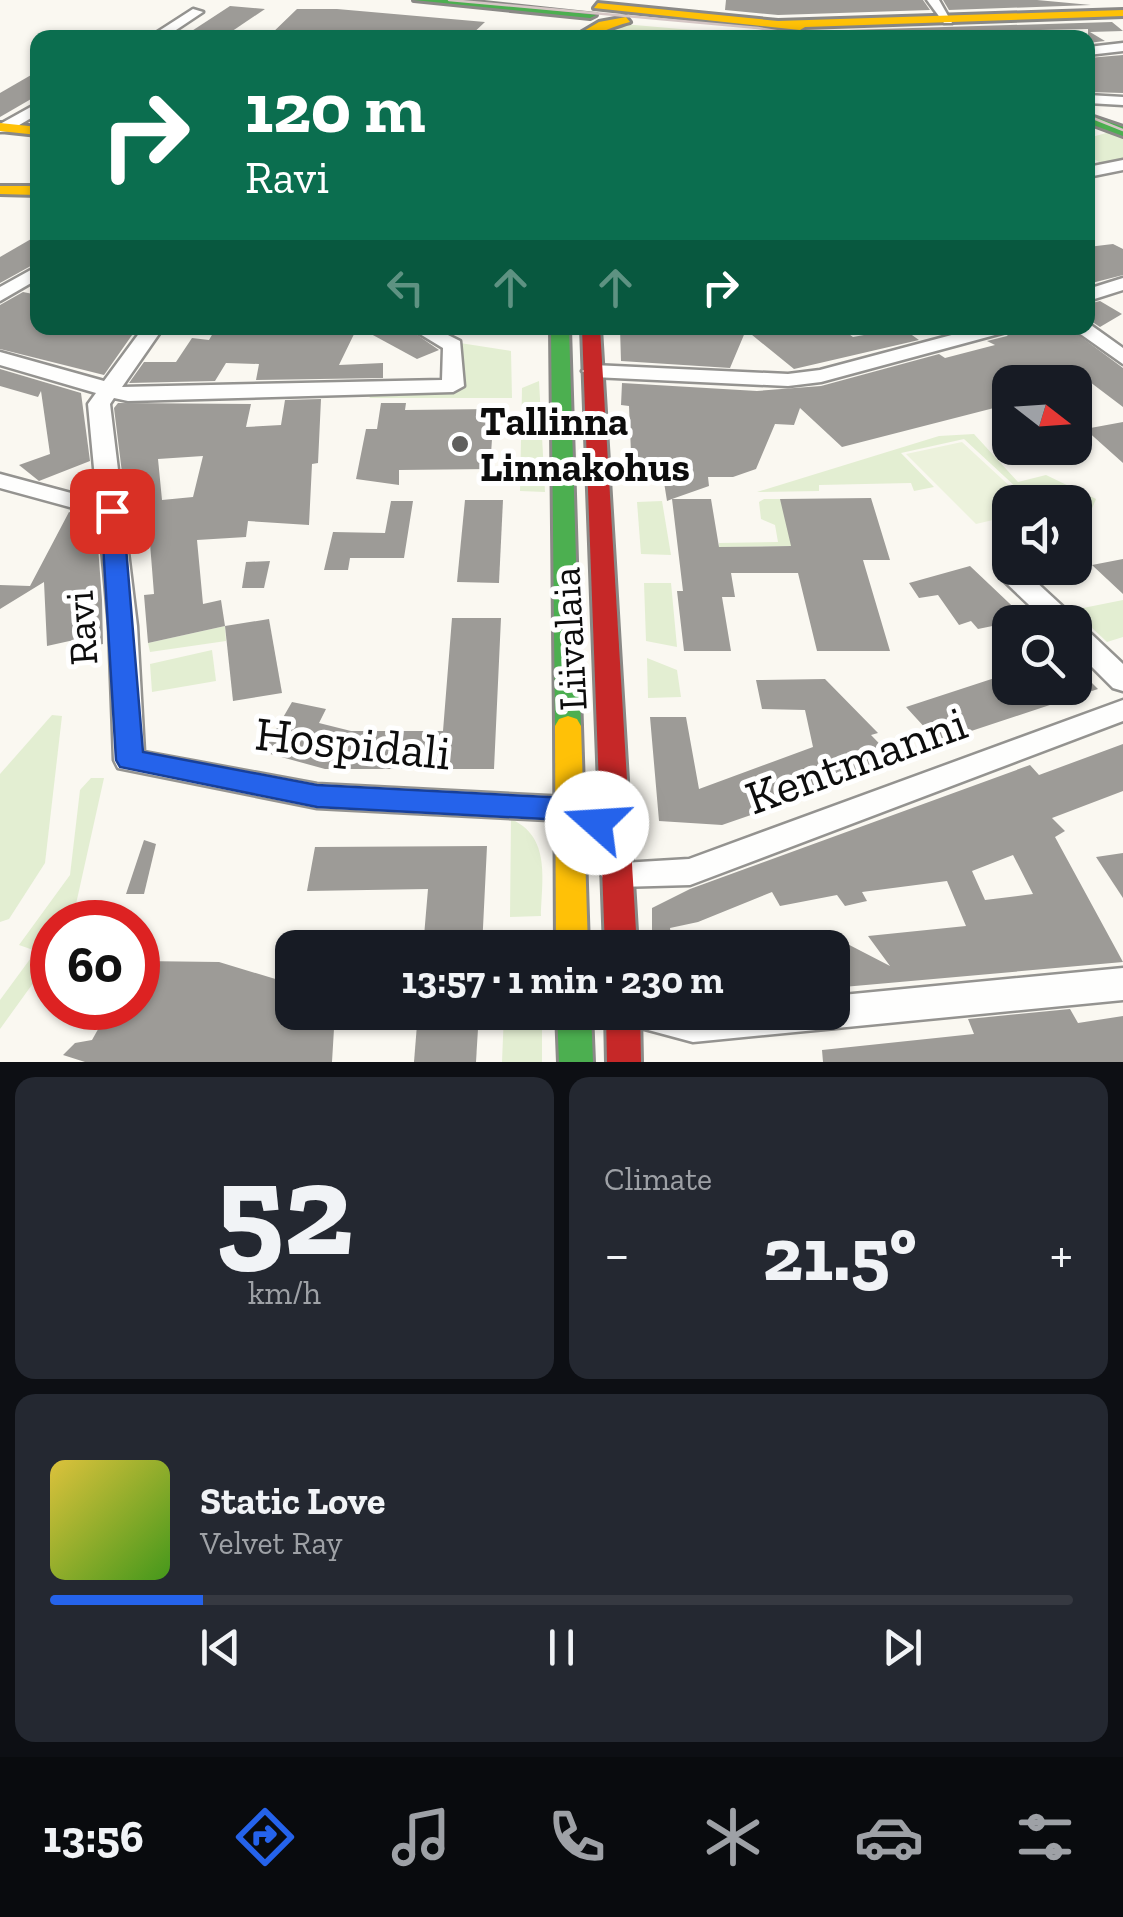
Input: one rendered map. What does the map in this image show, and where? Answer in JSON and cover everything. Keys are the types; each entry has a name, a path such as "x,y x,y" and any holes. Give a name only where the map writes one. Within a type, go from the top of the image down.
{"main road":[{"path":"419,0 514,4 547,14 794,30"},
{"path":"850,30 948,20 1123,13"},
{"path":"580,16 750,26"},
{"path":"1095,113 1123,124"},
{"path":"1095,122 1123,132"},
{"path":"2,128 30,130"},
{"path":"0,190 30,191"},
{"name":"Liivalaia","path":"560,335 571,930"},
{"name":"Liivalaia","path":"592,335 619,930"},
{"path":"568,809 597,823 617,863"},
{"path":"575,1030 576,1062"},
{"path":"623,1030 624,1062"}],"street":[{"path":"933,0 948,20"},
{"path":"167,30 206,7"},
{"path":"1095,50 1123,48"},
{"path":"1095,99 1123,101"},
{"path":"2,128 30,112"},
{"path":"1095,171 1123,165"},
{"path":"0,295 30,276"},
{"path":"1095,293 1123,284"},
{"path":"1095,296 1123,308"},
{"path":"104,392 147,335"},
{"path":"0,358 104,392 128,395 453,386 452,344 434,335"},
{"path":"594,371 788,380 821,376 973,335"},
{"path":"1092,335 1123,358"},
{"name":"Ravi","path":"104,392 99,404 130,760"},
{"path":"0,481 49,494 110,497"},
{"path":"1024,585 1045,605"},
{"path":"1092,651 1123,682"},
{"name":"Kentmanni","path":"617,863 690,872 1123,710"},
{"name":"Hospidali","path":"130,760 317,796 568,809"},
{"path":"850,1010 1123,984"}],"green space":[{"path":"623,24 692,30 610,30"},
{"path":"1110,132 1123,137 1123,159 1101,163 1095,160 1095,136"},
{"path":"460,343 511,351 512,398 370,398 367,392 452,390"},
{"path":"539,381 545,492 520,491 522,388"},
{"path":"974,434 992,454 992,465 964,439 901,453 934,487 914,491 911,483 819,485 819,491 757,492 939,436"},
{"path":"962,442 1009,485 992,485 992,520 976,524 906,454"},
{"path":"992,465 1002,465 1018,482 1046,475 1067,485 1014,485"},
{"path":"780,499 802,546 719,547 719,543 778,542 775,525 761,519 759,502"},
{"path":"662,501 671,555 641,554 637,502"},
{"path":"644,583 671,583 677,647 646,641"},
{"path":"1123,600 1123,637 1107,642 1092,628 1092,606"},
{"path":"225,626 226,641 150,652 148,643"},
{"path":"212,650 216,681 152,692 150,664"},
{"path":"647,658 677,670 681,697 648,698"},
{"path":"52,715 62,716 45,863 9,919 0,922 0,774"},
{"path":"91,778 104,778 77,900 52,900 70,875 80,790"},
{"path":"511,819 524,827 538,848 541,916 510,917"},
{"path":"30,930 30,949 19,945"},
{"path":"30,959 30,987 0,1029 0,1000"},
{"path":"503,1030 542,1030 542,1062 502,1062"}],"building":[{"path":"726,0 923,0 930,10 778,15 725,10"},
{"path":"943,0 1037,0 1091,5 949,10"},
{"path":"230,6 265,9 234,30 193,30"},
{"path":"297,9 485,22 476,30 275,30"},
{"path":"1112,22 1123,31 1088,29 848,30"},
{"path":"1123,55 1123,93 1095,92 1095,57"},
{"path":"30,76 30,100 0,117 0,93"},
{"path":"30,240 30,266 0,283 0,257"},
{"path":"1113,244 1123,249 1123,275 1095,282 1095,246"},
{"path":"23,292 30,293 30,335 132,335 104,375 0,349 0,305"},
{"path":"1100,301 1122,314 1100,327 1095,324 1095,302"},
{"path":"212,335 354,335 339,365 383,363 383,378 256,380 259,364 226,363 215,381 129,383 144,362 176,362 192,338 209,340"},
{"path":"373,335 417,335 439,350 417,359"},
{"path":"620,335 744,335 730,368 621,361"},
{"path":"752,335 912,335 919,340 794,369"},
{"path":"1008,335 1078,335 1123,368 1123,407 1092,384 1092,365 992,365 992,409 842,447 800,408 794,425 775,424 756,469 733,477 708,477 709,486 667,501 663,476 632,476 629,406 621,405 622,383 757,391 821,386 939,354 945,358 995,345 987,341"},
{"path":"0,369 81,393 90,461 39,481 19,465 50,454 41,391 38,397 0,386"},
{"path":"321,399 318,463 312,464 309,525 248,521 246,537 197,540 203,604 221,600 225,626 148,643 144,595 154,594 148,518 130,520 132,488 124,489 114,408 118,403 251,404 246,427 281,425 285,400","holes":["203,456 193,497 162,500 158,459"]},
{"name":"Tallinna Linnakohus","path":"381,403 406,403 405,410 494,409 490,469 399,470 399,485 356,479 366,429 377,429"},
{"path":"1123,422 1123,463 1092,435 1092,428"},
{"path":"871,498 890,560 863,560 890,651 817,651 798,573 731,573 735,597 722,597 731,651 684,651 677,591 683,591 672,499 711,499 719,547 791,546 780,499"},
{"path":"465,500 503,500 499,583 457,582"},
{"path":"391,501 413,501 404,558 350,558 348,570 324,570 333,532 385,533"},
{"path":"69,512 96,519 102,600 103,644 75,650 74,640 47,646 44,582 0,609 0,585 30,586"},
{"path":"1123,559 1123,594 1092,565"},
{"path":"270,561 264,588 242,588 246,562"},
{"path":"970,566 1011,605 992,605 992,626 978,629 971,621 959,625 938,595 919,598 909,583"},
{"path":"452,618 501,618 494,769 325,769 263,752 292,702 326,709 319,723 351,731 443,731"},
{"path":"269,619 282,693 233,701 225,626"},
{"path":"825,679 878,733 871,735 899,764 722,825 659,821 650,717 686,717 699,789 813,747 805,710 762,709 756,680"},
{"path":"992,679 992,705 1050,705 938,742 906,707"},
{"path":"1123,744 1123,791 1052,818 1065,831 1055,837 1123,962 850,986 850,945 890,966 868,936 966,926 947,881 862,892 867,901 845,906 837,895 780,906 772,892 698,922 670,930 652,930 652,908 690,889 1030,765 1039,775","holes":["1013,855 1033,894 985,900 972,871"]},
{"path":"144,840 156,844 144,894 126,894"},
{"path":"487,846 483,930 425,930 428,889 307,891 315,847"},
{"path":"1123,853 1123,898 1096,857"},
{"path":"160,961 219,962 275,979 275,1030 334,1030 332,1062 85,1062 63,1055 75,1043 92,1040 98,1030 160,1030"},
{"path":"1070,1009 1078,1023 1123,1016 1123,1062 823,1062 822,1050 974,1034 968,1019"},
{"path":"417,1030 478,1030 476,1062 414,1062"}],"tram line":[{"path":"449,0 770,30"},
{"path":"1095,119 1123,130"}],"traffic: fast":[{"path":"419,0 590,15"},
{"path":"1095,122 1123,132"},
{"path":"560,335 568,726"},
{"path":"575,1030 576,1062"}],"traffic: slow":[{"path":"598,6 800,27"},
{"path":"781,24 1123,13"},
{"path":"592,30 626,20"},
{"path":"0,127 30,130"},
{"path":"0,190 30,191"},
{"path":"568,726 572,930"}],"traffic: jam":[{"path":"591,335 620,930"},
{"path":"623,1030 624,1062"}],"place":[{"name":"Tallinna Linnakohus","path":"460,444"}],"route":[{"path":"112,511 130,760 184,767 317,796 568,809 597,823"}]}
